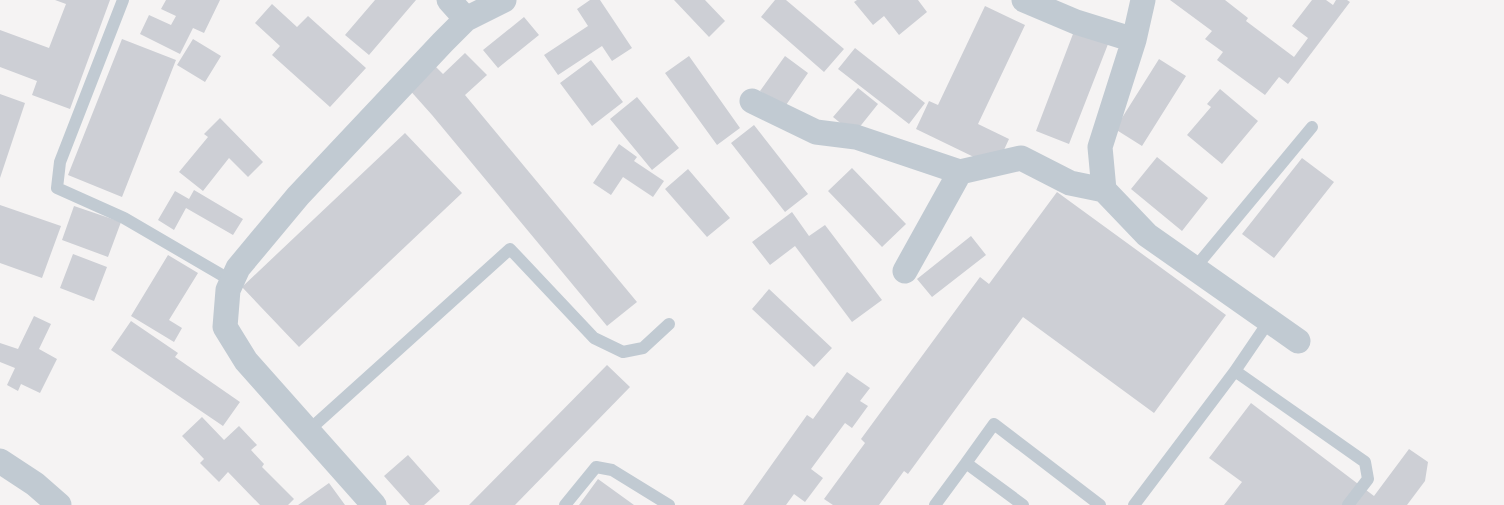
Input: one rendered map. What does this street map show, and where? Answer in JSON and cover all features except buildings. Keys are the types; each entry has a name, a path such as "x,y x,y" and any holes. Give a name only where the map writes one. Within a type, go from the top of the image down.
{"street":[{"path":"449,0 466,19"},
{"path":"374,505 246,361 225,327 228,290 238,268 298,196 466,19 504,0"},
{"path":"1024,0 1076,22 1134,40"},
{"path":"1104,190 1100,147 1134,40 1143,0"},
{"path":"752,101 816,132 856,137 960,172 1021,158 1070,183 1104,190 1147,236 1298,340"},
{"path":"905,271 960,172"},
{"path":"0,461 35,484 59,505"}],"lane":[{"path":"123,0 60,162 57,188 124,218 232,281"},
{"path":"1194,269 1312,127"},
{"path":"308,431 510,249 594,338 623,352 643,348 669,324"},
{"path":"1134,505 1235,371 1269,320"},
{"path":"1235,371 1365,462 1368,479 1348,505"},
{"path":"935,505 994,424 1100,505"},
{"path":"966,463 1023,505"},
{"path":"565,505 596,467 612,470 669,505"}]}
